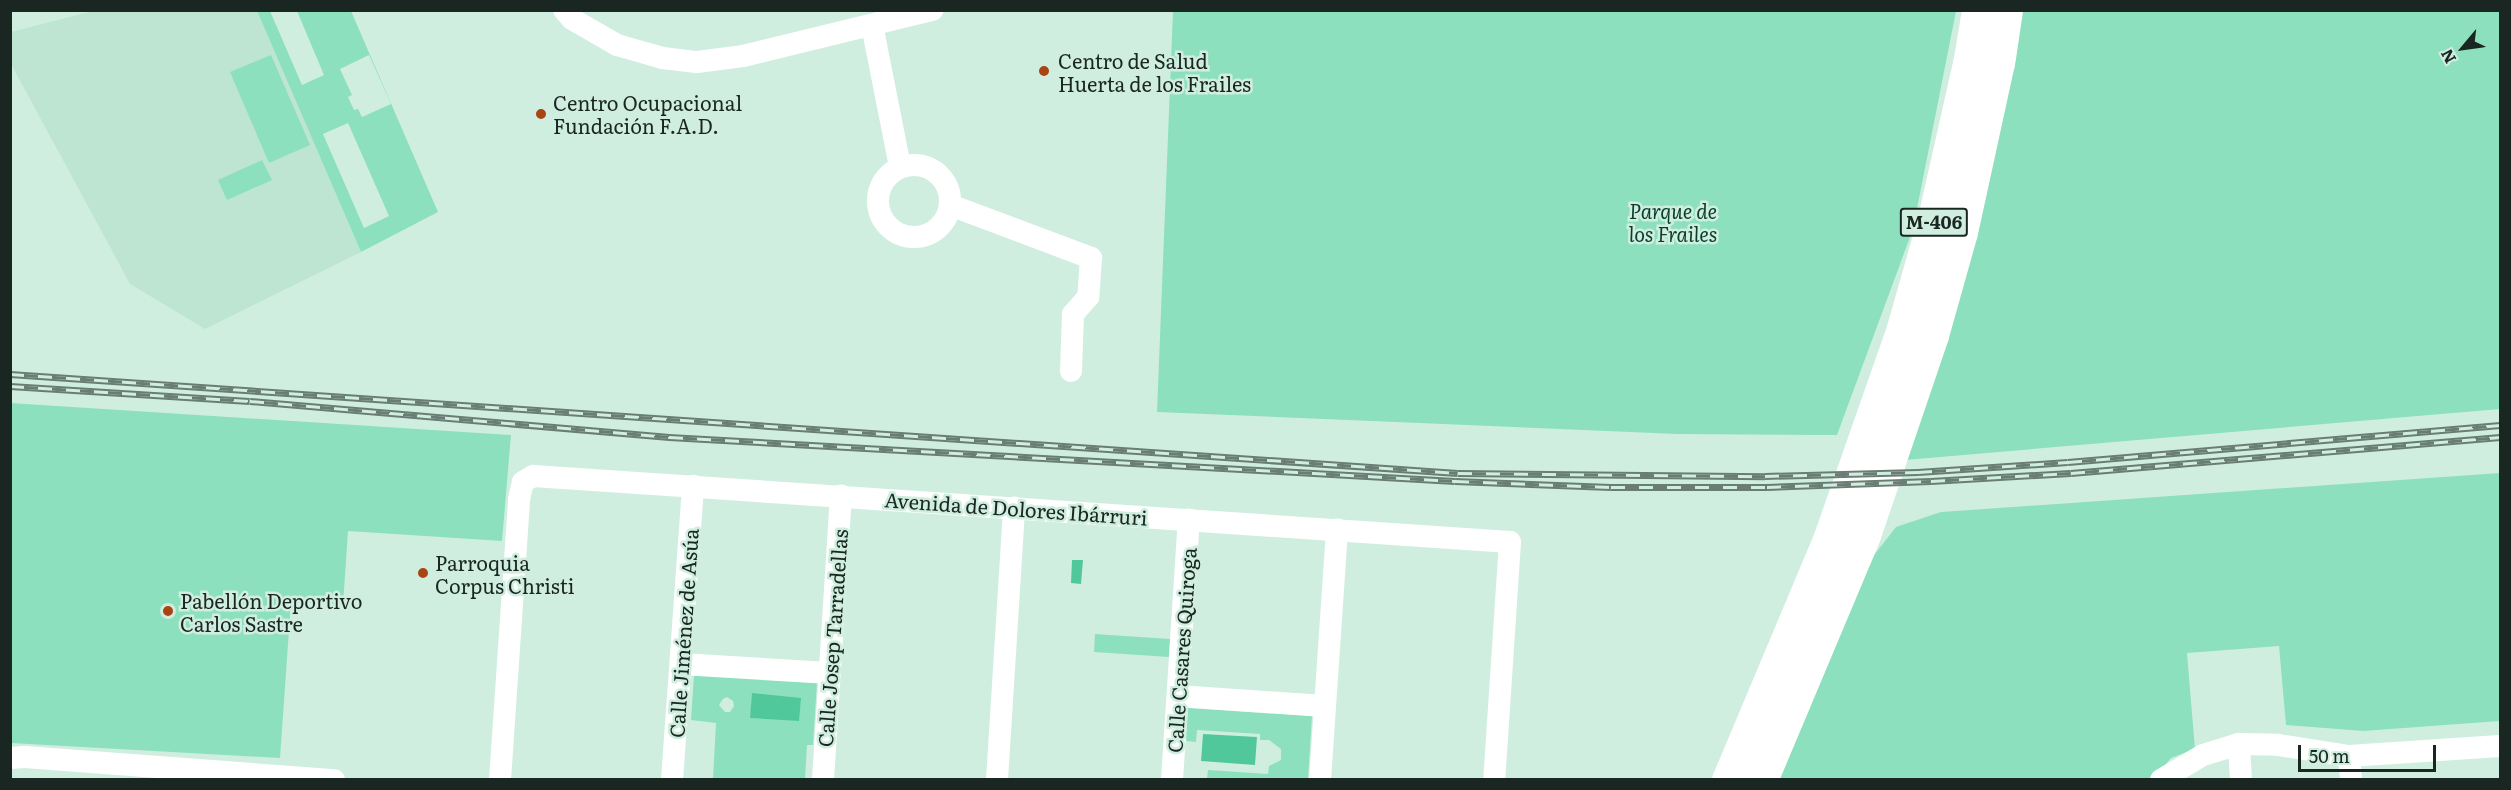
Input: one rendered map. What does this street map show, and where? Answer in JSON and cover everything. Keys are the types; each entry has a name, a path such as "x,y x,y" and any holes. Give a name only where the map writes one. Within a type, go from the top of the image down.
{"highway":[{"name":"M-406","path":"1728,780 1830,537 1903,328 1934,224 1970,59 1978,10"},
{"name":"M-406","path":"1761,780 1864,535 1932,335 1961,232 1998,63 2006,10"}],"street":[{"path":"564,10 572,19 617,45 663,58 697,62 743,56 932,10"},
{"path":"872,26 900,167"},
{"path":"924,166 935,171 944,180 950,192 950,205 946,219 938,229 924,236 911,237 895,232 879,211 878,199 881,186 890,174 900,167 924,166"},
{"path":"950,205 1091,258 1088,297 1073,314 1071,371"},
{"name":"Avenida de Dolores Ibárruri","path":"501,780 519,499 524,482 533,476 1510,542 1494,780"},
{"name":"Calle Jiménez de Asúa","path":"672,780 693,486"},
{"name":"Calle Josep Tarradellas","path":"822,780 841,496"},
{"path":"997,780 1014,508"},
{"name":"Calle Casares Quiroga","path":"1172,780 1189,520"},
{"path":"1320,780 1337,530"},
{"path":"681,664 830,673"},
{"path":"1178,696 1325,706"},
{"path":"2239,744 2241,780"},
{"path":"2161,780 2203,754 2239,744 2278,745 2349,756 2500,746"},
{"path":"2349,756 2351,780"},
{"path":"11,758 253,777 334,780"}],"shaded area":[{"path":"93,11 257,11 361,252 205,329 130,284 11,64 11,32"},
{"path":"1072,560 1083,560 1081,584 1071,583"},
{"path":"752,693 801,698 799,721 750,718"},
{"path":"1203,734 1257,737 1255,765 1201,761"}],"green space":[{"path":"257,11 270,11 302,85 324,75 297,11 351,11 438,212 361,252","holes":["369,55 391,104 362,117 358,109 354,110 348,97 352,95 340,69","348,123 389,216 364,228 323,134"]},
{"name":"Parque de los Frailes","path":"1173,11 1956,11 1913,229 1837,435 1677,434 1157,412"},
{"path":"2022,11 2500,11 2500,409 1905,460 1942,352 2016,59"},
{"path":"271,55 310,145 269,163 230,72"},
{"path":"262,160 272,180 227,200 218,180"},
{"path":"10,403 511,435 502,541 348,531 343,605 291,602 280,758 11,743"},
{"path":"2500,473 2500,721 2363,731 2286,725 2279,646 2187,653 2195,749 2171,758 2153,779 1779,780 1839,600 1896,527 1941,512"},
{"path":"1095,634 1170,639 1169,657 1094,652"},
{"path":"694,675 817,683 813,745 807,745 805,779 713,779 716,723 691,720","holes":["727,697 733,701 734,706 730,712 725,712 719,705"]},
{"path":"1188,708 1312,716 1308,779 1207,779 1208,770 1268,774 1269,766 1281,760 1281,749 1269,740 1260,740 1260,734 1197,730 1196,742 1186,741"}],"railway":[{"path":"10,374 1458,473 1765,476 1918,472 2068,462 2500,425"},
{"path":"10,386 250,401 669,437 1455,481 1611,487 1767,487 1931,481 2071,473 2500,437"}],"place":[{"name":"Centro de Salud Huerta de los Frailes","path":"1044,71"},
{"name":"Centro Ocupacional Fundación F.A.D.","path":"541,114"},
{"name":"Parroquia Corpus Christi","path":"423,573"},
{"name":"Pabellón Deportivo Carlos Sastre","path":"168,611"}]}
